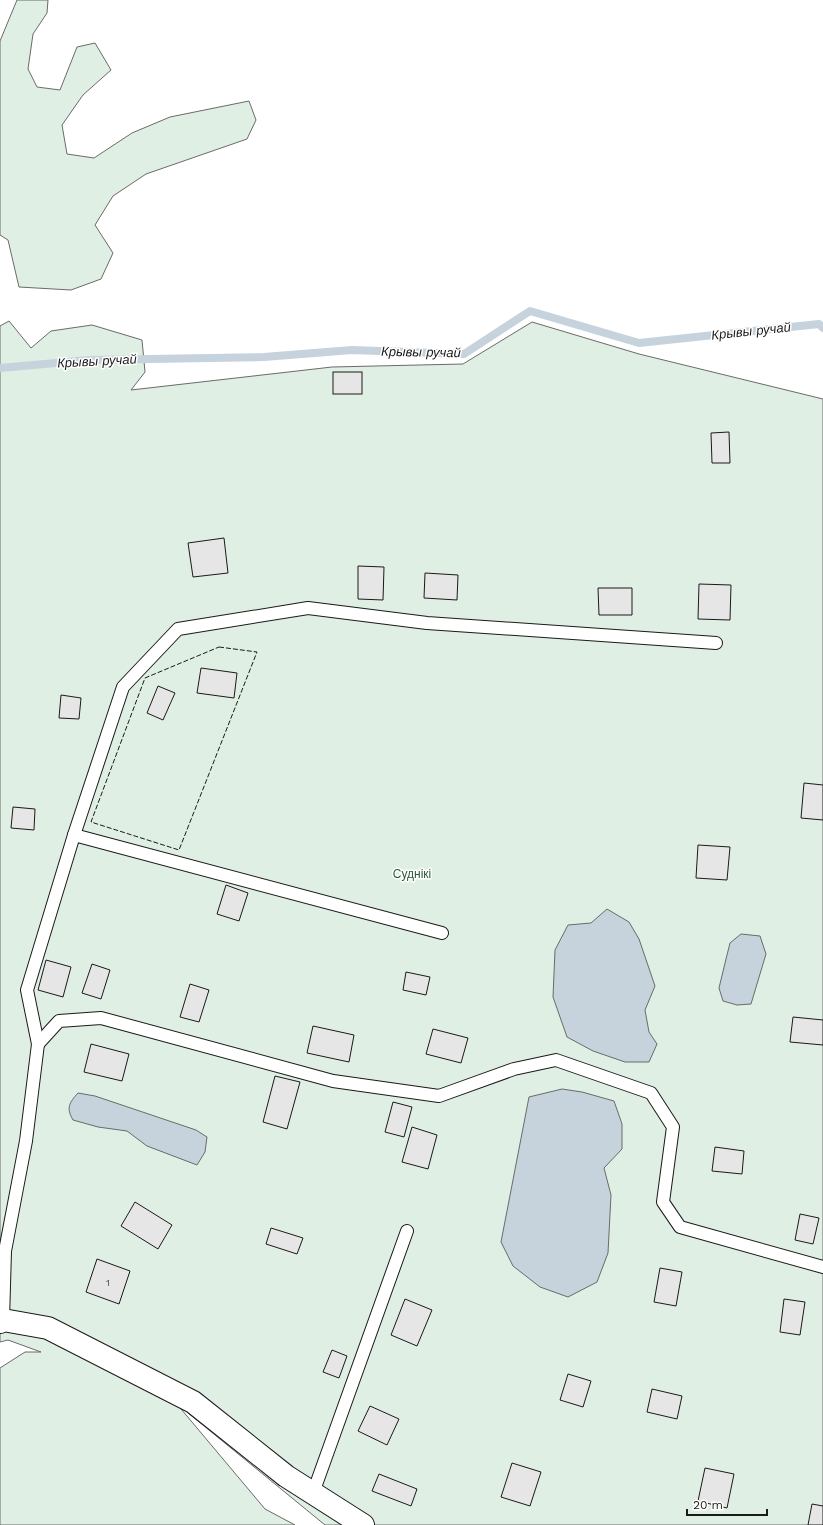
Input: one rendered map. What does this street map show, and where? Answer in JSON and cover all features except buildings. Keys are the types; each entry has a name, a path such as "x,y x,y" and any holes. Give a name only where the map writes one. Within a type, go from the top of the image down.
{"street":[{"path":"1,1321 48,1328 193,1402 286,1476 363,1525"}],"lane":[{"path":"1,1321 5,1251 26,1141 38,1044 27,990 74,835 123,687 178,629 308,608 427,623 716,643"},
{"path":"74,835 442,933"},
{"path":"38,1044 59,1021 101,1018 333,1081 439,1096 514,1069 556,1060 651,1093 673,1127 663,1202 680,1227 823,1267"},
{"path":"313,1493 407,1231"}],"green space":[{"path":"17,0 48,0 47,13 33,34 28,69 37,87 60,90 77,47 95,43 111,70 83,95 62,125 67,154 94,158 132,133 170,117 249,101 256,120 247,139 146,174 113,196 95,225 113,253 101,279 71,290 19,287 8,240 0,235 0,41"},
{"name":"Суднікі","path":"9,321 31,348 51,331 92,325 142,340 145,372 131,390 332,367 463,364 532,322 639,354 823,399 823,1525 325,1525 176,1403 265,1509 295,1525 0,1525 0,1368 25,1352 41,1352 8,1340 0,1342 0,326"}],"shaded area":[{"path":"607,909 629,922 639,939 655,986 645,1010 649,1032 657,1044 649,1062 625,1062 593,1051 567,1037 553,997 555,950 568,925 591,923"},
{"path":"741,934 760,936 766,954 751,1004 737,1005 723,1001 719,988 730,943"},
{"path":"562,1089 582,1092 614,1101 622,1124 622,1149 604,1168 611,1195 608,1253 597,1282 568,1297 540,1287 513,1266 501,1242 529,1097"},
{"path":"78,1093 95,1096 196,1130 207,1137 205,1152 197,1165 147,1146 127,1131 98,1127 73,1120 69,1109 72,1100"}],"waterway":[{"name":"Крывы ручай","path":"0,368 89,360 264,357 352,350 464,354 530,311 639,343 819,324 823,328"}],"fence":[{"path":"219,647 257,652 179,850 91,822 145,678 219,647"}]}
